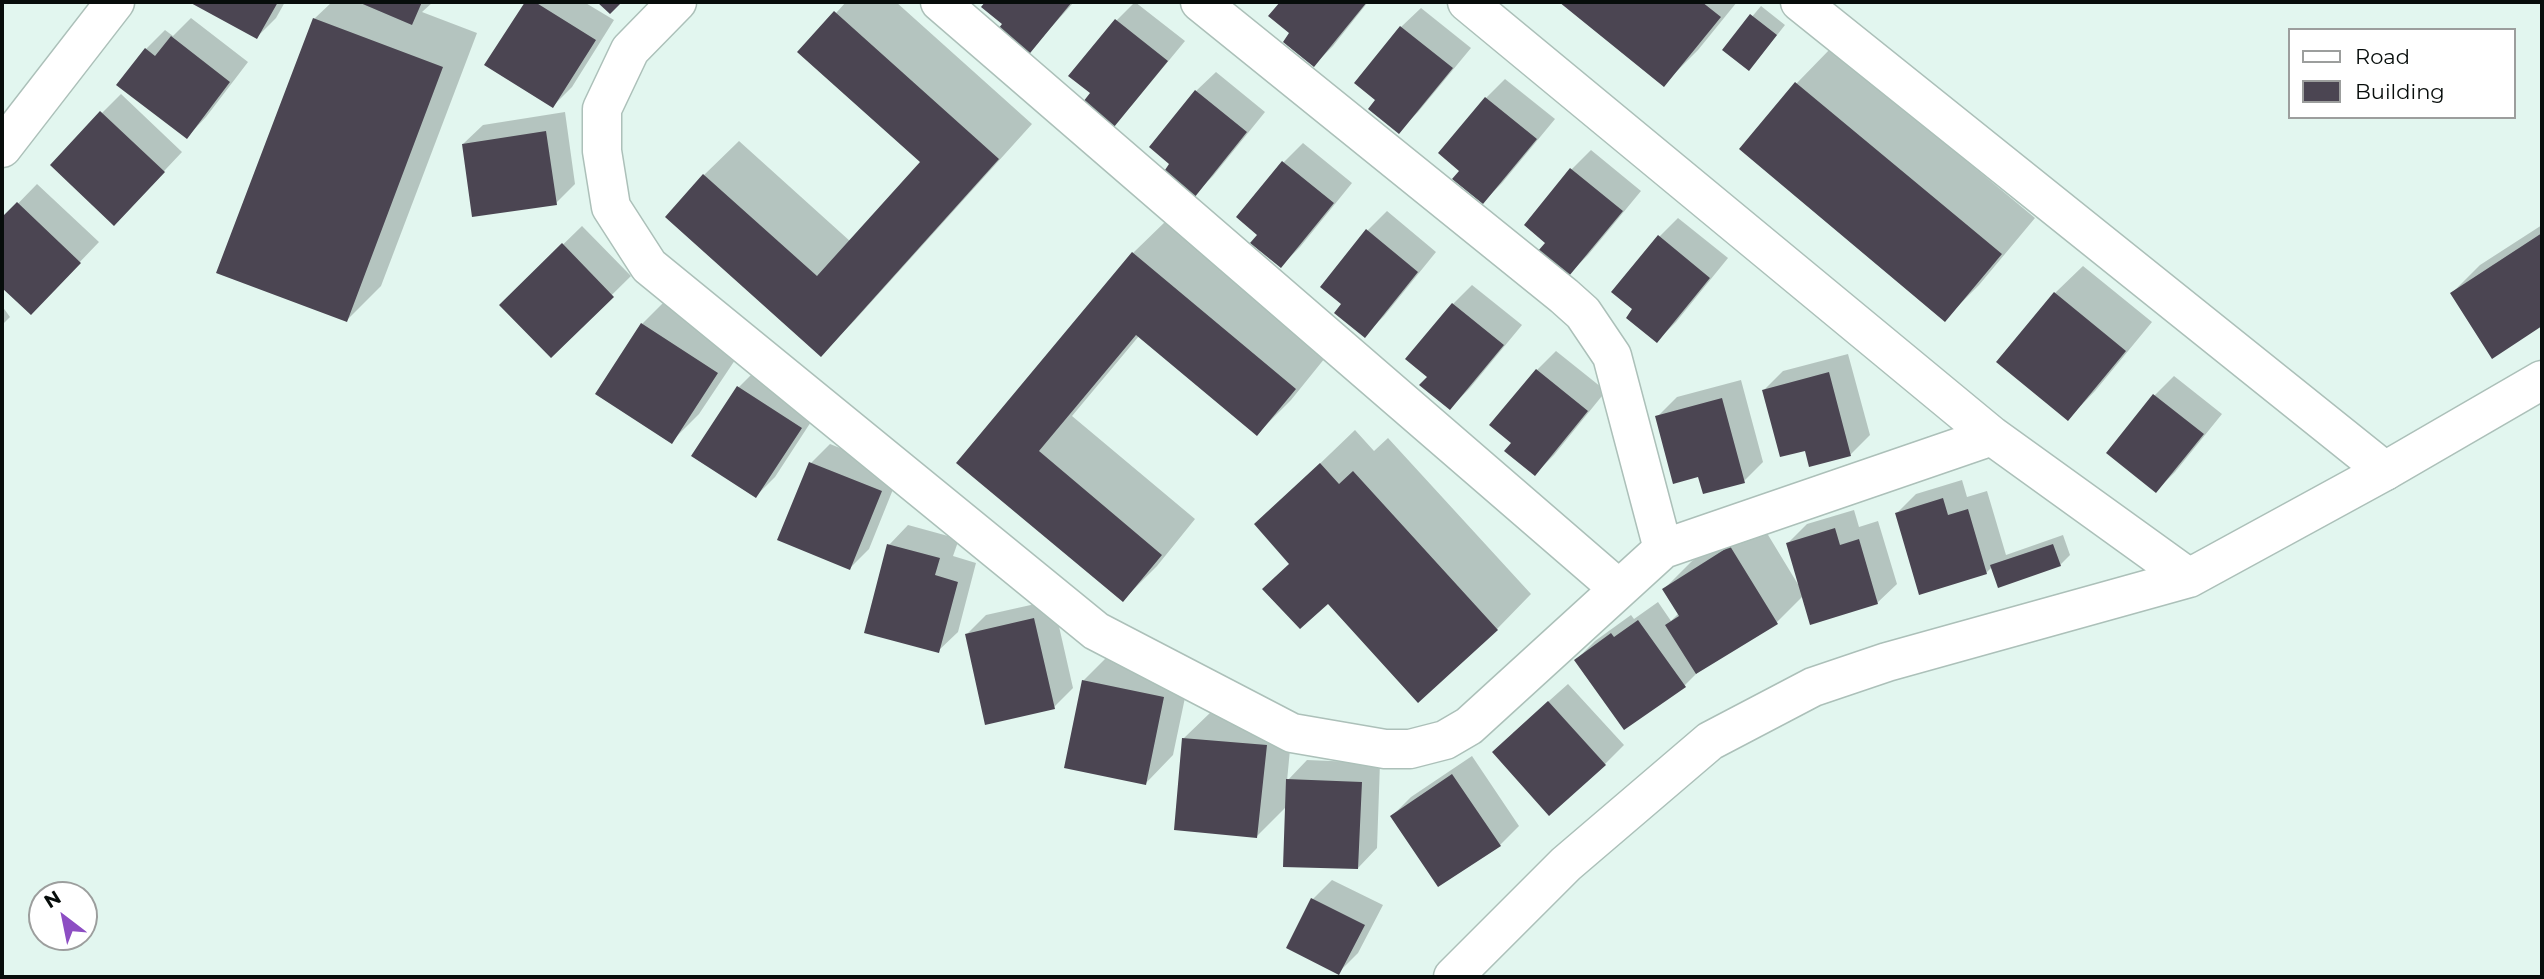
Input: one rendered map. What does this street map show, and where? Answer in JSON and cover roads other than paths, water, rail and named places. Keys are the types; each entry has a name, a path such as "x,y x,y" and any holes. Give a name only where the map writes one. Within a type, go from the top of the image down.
{"street":[{"path":"2,148 115,2"},
{"path":"677,2 630,51 602,109 602,151 611,207 649,265 1096,631 1292,733 1385,749 1410,749 1445,740 1469,726 1663,549 1992,436"},
{"path":"940,2 1619,589"},
{"path":"1200,2 1583,313 1612,356 1663,549"},
{"path":"1467,2 1992,436 2189,578"},
{"path":"1800,2 2385,471"},
{"path":"1453,977 1566,864 1710,741 1813,687 1887,662 2189,578 2385,471 2542,380"}]}
